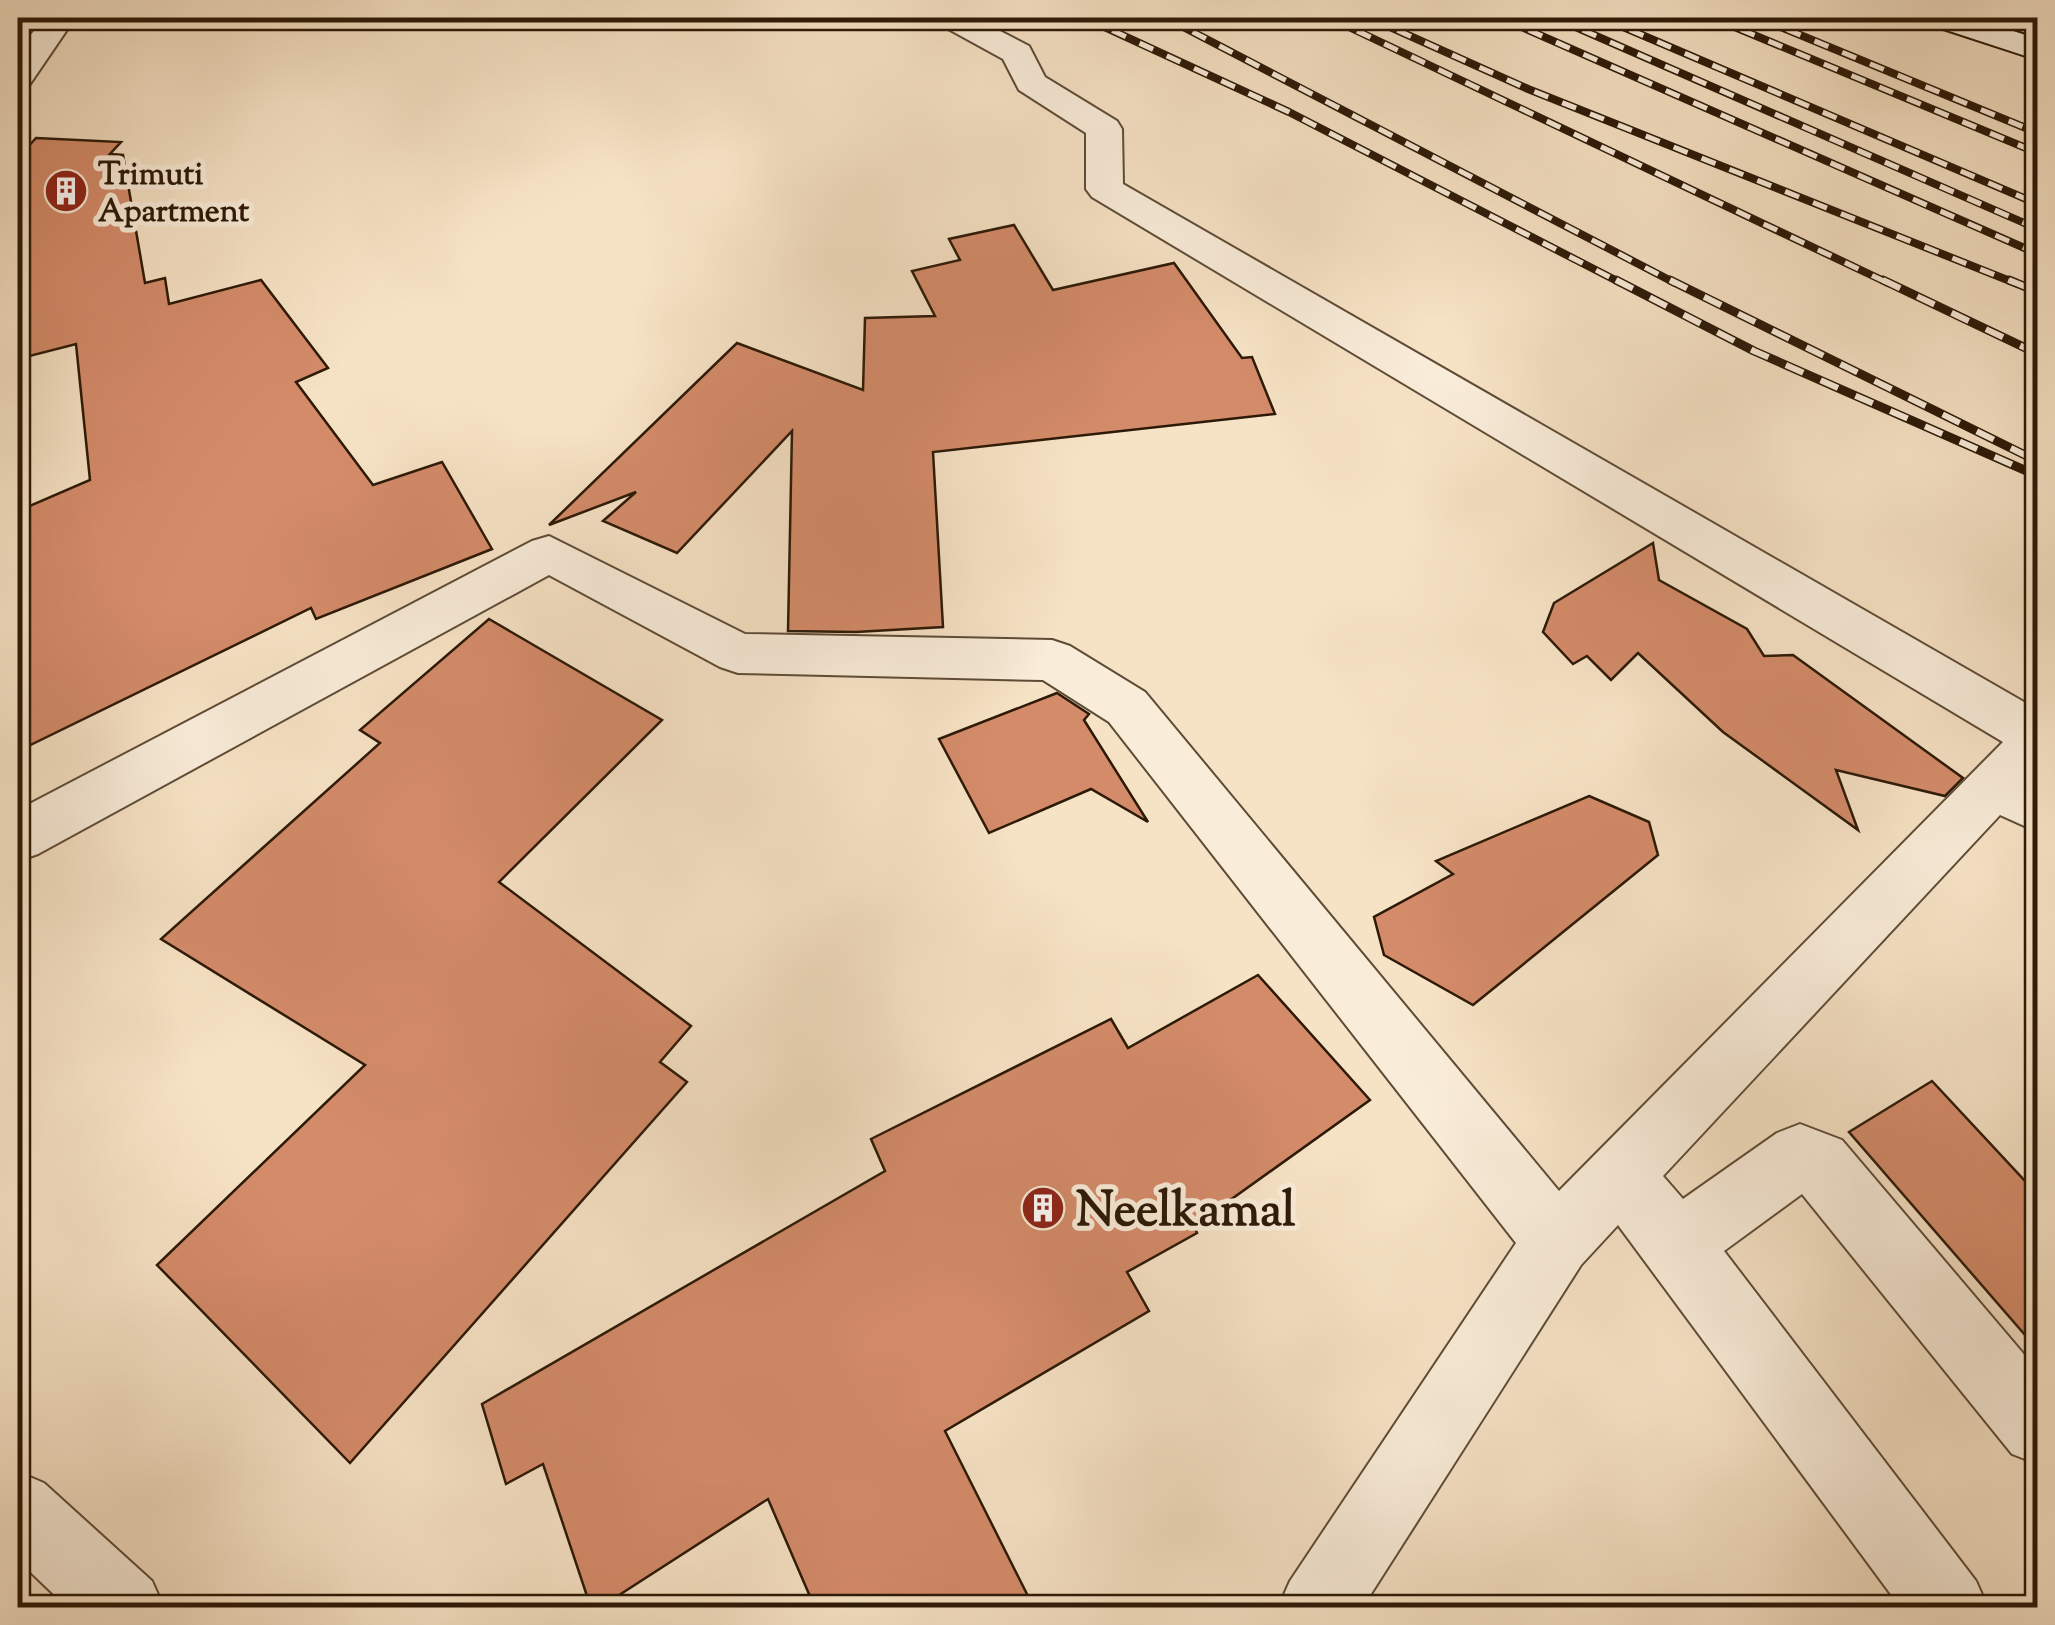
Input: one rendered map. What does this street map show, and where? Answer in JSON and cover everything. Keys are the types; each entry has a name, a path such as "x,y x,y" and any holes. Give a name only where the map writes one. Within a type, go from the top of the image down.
{"street":[{"path":"18,77 59,18"},
{"path":"952,18 1017,53 1031,83 1104,129 1105,189 2038,737 2016,797 1619,1176 1557,1242 1317,1608"},
{"path":"1942,18 2038,50"},
{"path":"2014,18 2038,25"},
{"path":"18,837 549,554 738,653 1052,660 1127,707 1557,1242"},
{"path":"1676,1244 1800,1156 1819,1163 2038,1428"},
{"path":"1619,1176 1676,1244 1948,1608"},
{"path":"18,1509 125,1608"}],"building":[{"path":"36,138 121,142 110,154 123,155 145,283 165,278 169,304 261,280 328,368 296,382 373,485 442,462 492,549 316,619 311,608 18,751 18,511 90,480 76,344 18,359 18,148 26,149"},
{"path":"1014,225 1053,290 1174,263 1242,358 1252,357 1275,414 933,452 943,627 788,631 792,431 677,553 603,521 636,492 549,525 737,343 863,390 865,318 935,316 912,271 960,260 949,239"},
{"path":"1653,543 1659,580 1747,629 1764,656 1793,655 1963,778 1945,796 1836,770 1858,830 1723,732 1638,653 1611,680 1587,656 1573,664 1543,632 1554,603"},
{"path":"489,619 662,720 499,882 691,1026 660,1062 687,1082 350,1463 157,1265 365,1065 161,939 380,743 360,730"},
{"path":"1057,693 1089,714 1084,720 1148,822 1091,789 989,833 939,739"},
{"path":"1589,796 1649,822 1658,855 1473,1005 1384,955 1374,917 1453,874 1436,861"},
{"path":"1258,975 1370,1100 1194,1226 1197,1233 1127,1272 1149,1311 945,1431 1034,1608 815,1608 768,1499 599,1608 591,1608 543,1464 506,1484 482,1404 885,1171 871,1139 1111,1019 1128,1048"},
{"path":"1932,1081 2038,1195 2038,1350 1849,1132"}],"railway":[{"path":"1085,18 1289,112 1621,283"},
{"path":"1166,18 1675,283"},
{"path":"1330,18 1888,283"},
{"path":"1370,18 1528,89 2015,283"},
{"path":"1501,18 2038,254"},
{"path":"1555,18 2038,229"},
{"path":"1602,18 2038,204"},
{"path":"1713,18 2038,153"},
{"path":"1759,18 2038,133"},
{"path":"1616,280 1754,351 2038,476"},
{"path":"1670,280 2029,457"},
{"path":"1883,280 2038,354"},
{"path":"2009,280 2038,292"}],"place":[{"name":"Trimuti Apartment","path":"66,191"},
{"name":"Neelkamal","path":"1043,1208"}]}
